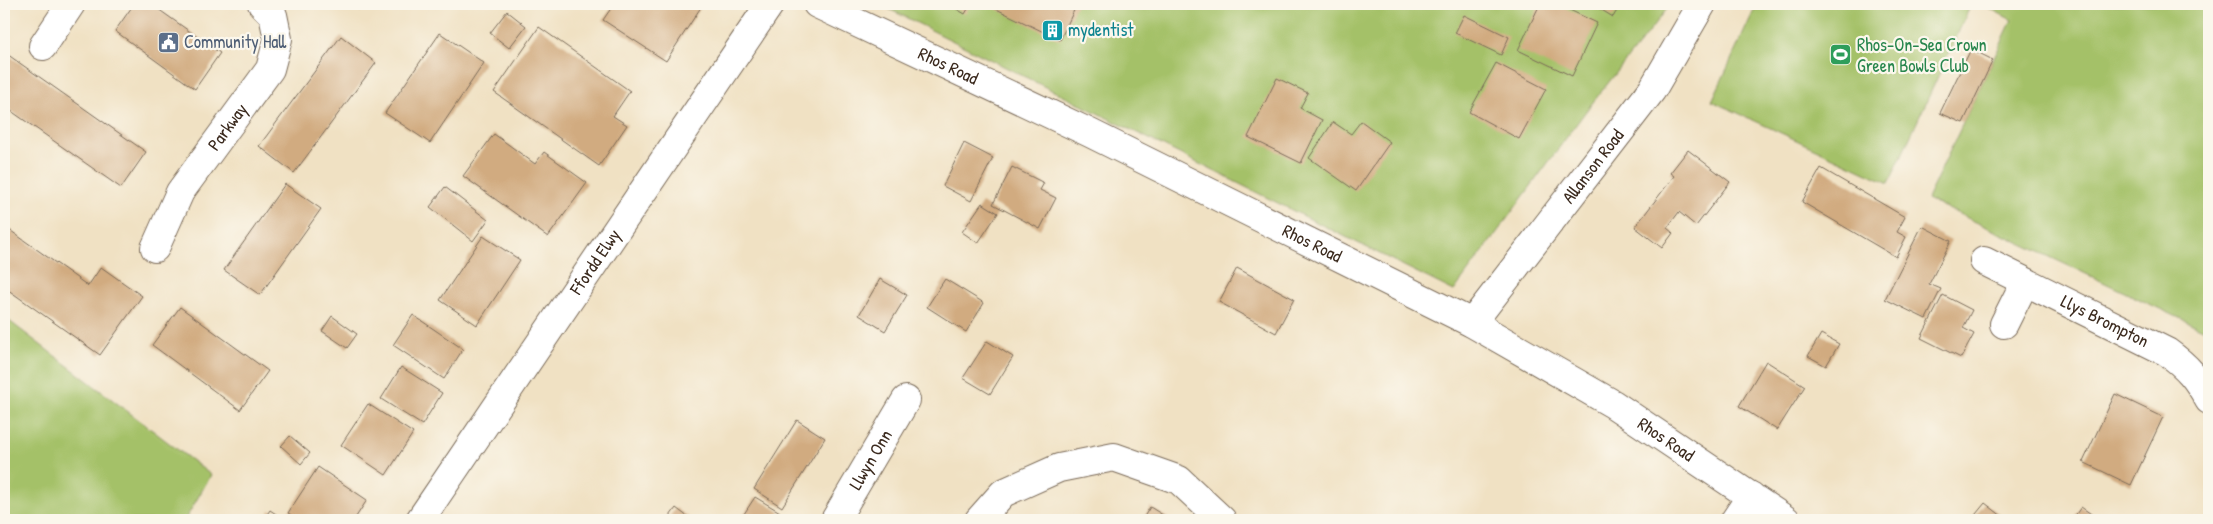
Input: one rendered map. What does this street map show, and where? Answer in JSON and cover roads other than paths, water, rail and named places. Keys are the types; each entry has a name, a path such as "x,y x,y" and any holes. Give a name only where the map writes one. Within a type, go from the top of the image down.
{"street":[{"path":"43,46 72,4"},
{"name":"Parkway","path":"155,248 180,192 270,69 278,39 273,15 262,4"},
{"name":"Ffordd Elwy","path":"420,520 770,4"},
{"name":"Rhos Road","path":"817,4 1090,133 1472,322 1613,404 1786,520"},
{"name":"Allanson Road","path":"1472,322 1652,90 1702,4"},
{"name":"Llys Brompton","path":"1984,261 2167,352 2185,365 2201,382 2209,400"},
{"path":"2004,324 2025,282"},
{"name":"Llwyn Onn","path":"835,520 906,400"},
{"path":"979,520 1003,493 1059,468 1114,457 1179,480 1222,520"},
{"path":"1735,520 1751,496"}],"place":[{"name":"mydentist","path":"1052,30"},
{"name":"Community Hall","path":"168,42"},
{"name":"Rhos-On-Sea Crown Green Bowls Club","path":"1841,55"}]}
